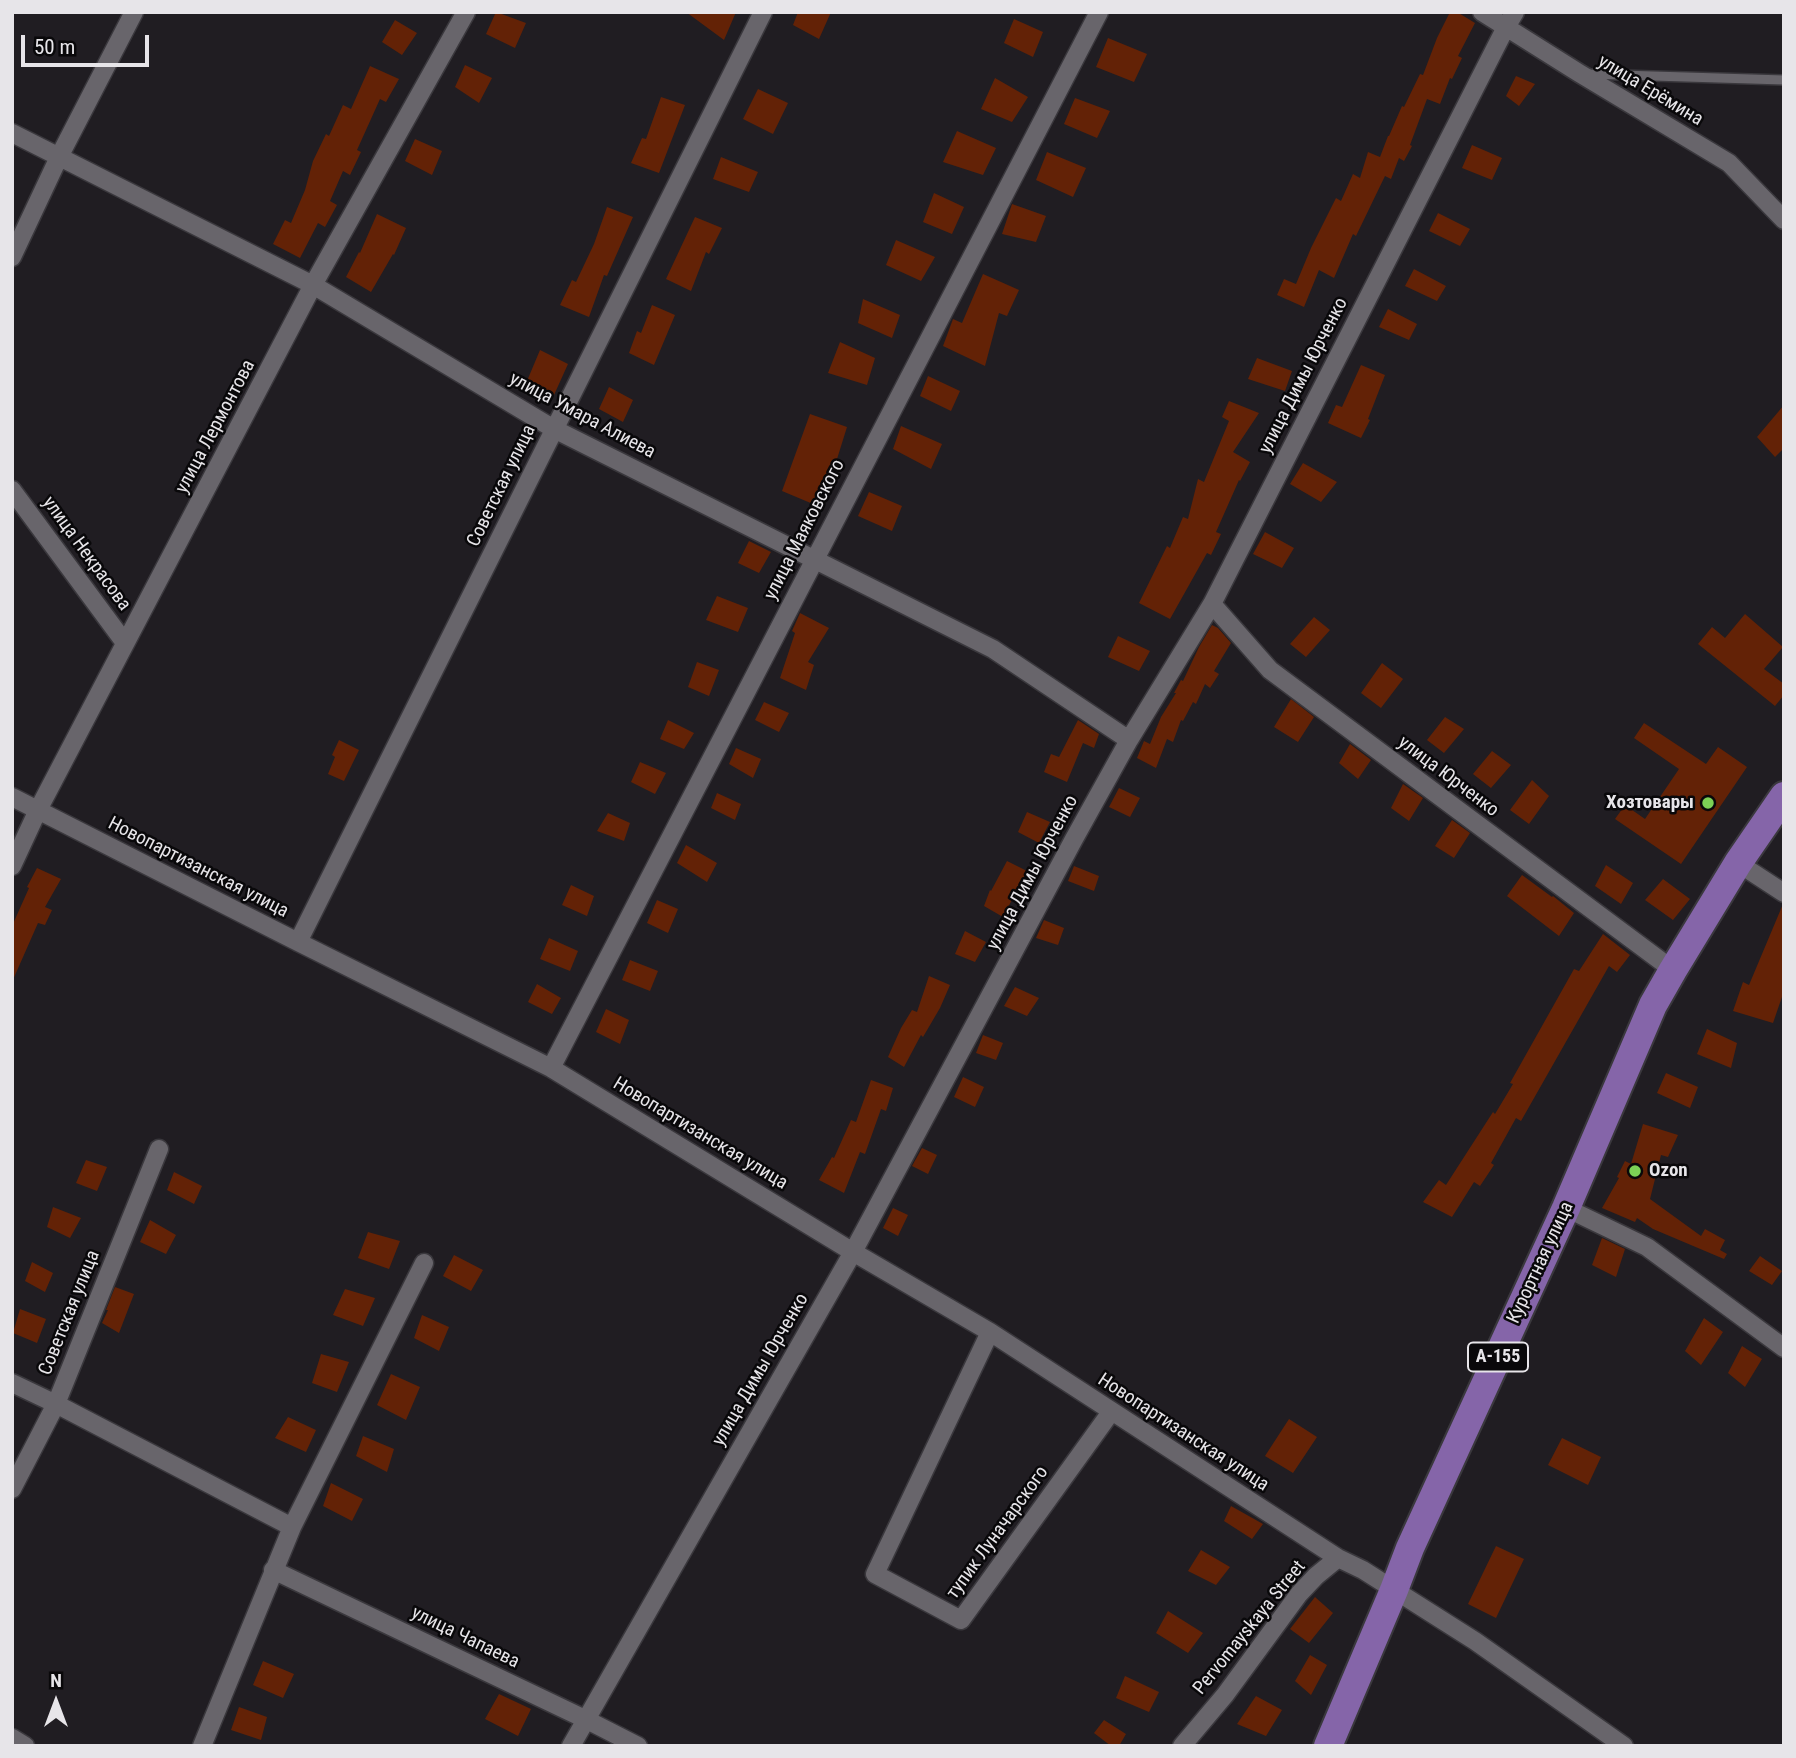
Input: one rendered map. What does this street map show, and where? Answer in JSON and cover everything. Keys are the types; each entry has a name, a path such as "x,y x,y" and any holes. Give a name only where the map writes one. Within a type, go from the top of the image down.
{"main road":[{"name":"Курортная улица","path":"1328,1746 1410,1548 1566,1208 1653,1005 1738,863 1784,796"}],"street":[{"path":"12,257 134,12"},
{"name":"улица Лермонтова","path":"12,866 38,810 313,285 466,12"},
{"name":"Советская улица","path":"298,942 763,12"},
{"name":"улица Маяковского","path":"551,1068 1099,12"},
{"name":"улица Ерёмина","path":"1482,12 1510,20 1579,74 1729,163 1784,220"},
{"name":"улица Димы Юрченко","path":"572,1746 853,1252 1129,740 1212,604 1510,20"},
{"name":"улица Умара Алиева","path":"12,133 313,285 554,429 993,649 1129,740"},
{"name":"улица Некрасова","path":"12,490 125,643"},
{"name":"улица Юрченко","path":"1212,604 1270,670 1673,970"},
{"name":"Новопартизанская улица","path":"12,797 551,1068 990,1332 1338,1558"},
{"path":"1738,863 1784,893"},
{"name":"Советская улица","path":"12,1489 56,1404 159,1149"},
{"path":"1566,1208 1647,1247 1784,1348"},
{"path":"202,1746 292,1527 424,1263"},
{"name":"тупик Луначарского","path":"990,1332 875,1574 961,1620 1111,1412"},
{"path":"12,1383 292,1527"},
{"path":"1338,1558 1363,1570 1475,1641 1624,1746"},
{"name":"Pervomayskaya Street","path":"1182,1746 1224,1695 1299,1594 1315,1576 1338,1558"},
{"name":"улица Чапаева","path":"273,1570 638,1746"},
{"path":"12,1738 25,1746"}],"lane":[{"path":"1579,74 1784,80"}],"building":[{"path":"496,12 526,23 515,48 486,34"},
{"path":"686,12 736,12 724,40"},
{"path":"798,12 831,12 819,39 793,25"},
{"path":"1450,12 1457,12 1475,23 1458,56 1462,58 1452,79 1450,78 1440,104 1427,99 1410,145 1412,146 1404,161 1399,158 1391,179 1385,176 1356,236 1353,234 1334,278 1319,270 1304,307 1277,295 1284,279 1296,284 1336,198 1341,201 1353,174 1360,178 1368,152 1380,157 1402,106 1404,107 1420,74 1423,75"},
{"path":"1014,19 1043,32 1033,57 1004,43"},
{"path":"395,20 417,33 402,55 382,42"},
{"path":"1108,38 1147,54 1134,82 1096,67"},
{"path":"465,65 492,78 479,103 455,87"},
{"path":"370,66 399,79 386,102 380,99 357,150 361,152 350,175 343,171 330,201 337,205 325,227 318,223 300,258 273,244 285,220 291,223 305,190 313,161 326,134 329,136 343,105 351,109"},
{"path":"1516,76 1535,84 1519,106 1506,96"},
{"path":"995,78 1028,97 1012,122 981,109"},
{"path":"758,89 788,103 773,134 743,119"},
{"path":"661,97 685,105 659,173 631,163 642,138 646,139"},
{"path":"1075,98 1110,111 1097,138 1064,124"},
{"path":"957,131 996,148 983,175 943,162"},
{"path":"415,139 442,151 432,175 405,161"},
{"path":"1472,145 1502,158 1492,180 1462,168"},
{"path":"1047,152 1086,168 1073,197 1036,180"},
{"path":"721,157 758,172 749,192 713,179"},
{"path":"934,193 964,207 952,234 923,222"},
{"path":"1012,204 1046,216 1036,242 1002,234"},
{"path":"607,207 633,217 607,276 604,275 589,317 560,305 572,280 576,282 594,244"},
{"path":"1438,213 1470,229 1460,246 1429,231"},
{"path":"377,214 406,228 394,255 371,292 346,277"},
{"path":"695,217 722,228 709,254 706,252 691,291 666,279"},
{"path":"896,240 935,257 921,281 886,265"},
{"path":"1414,269 1446,286 1437,301 1405,286"},
{"path":"983,274 1019,290 1007,316 999,313 985,366 943,346 953,319 962,323"},
{"path":"863,299 900,315 892,338 858,323"},
{"path":"652,305 675,315 654,365 629,353 637,331 641,333"},
{"path":"1388,309 1417,324 1409,340 1379,327"},
{"path":"840,342 875,358 867,385 828,373"},
{"path":"540,350 568,364 554,395 527,381"},
{"path":"1257,358 1292,371 1285,391 1248,379"},
{"path":"1361,365 1385,375 1361,438 1328,423 1336,405 1342,407"},
{"path":"928,376 960,391 951,411 920,396"},
{"path":"609,387 633,400 623,422 599,409"},
{"path":"1229,401 1259,413 1233,452 1250,462 1216,532 1221,534 1211,555 1207,553 1170,619 1139,603 1167,546 1170,548 1183,517 1188,519 1198,479 1204,482 1229,421 1222,417"},
{"path":"1784,405 1784,448 1775,457 1757,437"},
{"path":"810,414 847,427 837,459 813,504 782,491"},
{"path":"901,426 942,444 931,469 893,449"},
{"path":"1303,463 1337,482 1321,502 1290,484"},
{"path":"869,492 902,506 892,531 858,516"},
{"path":"1265,532 1294,548 1282,568 1253,554"},
{"path":"749,541 771,552 759,573 738,563"},
{"path":"717,596 748,608 738,632 706,620"},
{"path":"800,613 829,628 808,662 814,665 806,690 780,678 795,633 792,631"},
{"path":"1745,614 1783,647 1764,669 1784,684 1784,695 1775,706 1698,644 1712,627 1725,638"},
{"path":"1314,617 1330,630 1306,657 1290,644"},
{"path":"1212,625 1231,643 1214,671 1219,674 1210,688 1205,684 1196,704 1193,702 1183,721 1181,720 1173,742 1167,739 1156,768 1137,758 1144,741 1150,744 1161,717"},
{"path":"1118,636 1150,651 1139,671 1108,657"},
{"path":"697,662 719,670 709,696 688,687"},
{"path":"1382,663 1403,679 1381,708 1361,693"},
{"path":"1291,699 1314,717 1298,742 1274,727"},
{"path":"764,702 789,713 779,732 755,720"},
{"path":"1445,717 1464,729 1444,753 1427,740"},
{"path":"668,720 694,733 684,749 660,739"},
{"path":"1078,720 1099,734 1094,748 1083,743 1067,782 1044,772 1051,754 1059,757"},
{"path":"1644,723 1706,764 1718,747 1747,767 1681,864 1615,819 1625,805 1645,819 1679,769 1634,738"},
{"path":"339,740 359,750 344,781 328,774"},
{"path":"1350,744 1371,760 1358,779 1339,763"},
{"path":"736,748 761,759 753,778 729,764"},
{"path":"1492,751 1511,765 1491,788 1473,774"},
{"path":"640,762 666,773 655,794 631,782"},
{"path":"1532,780 1549,796 1529,824 1510,810"},
{"path":"1403,784 1423,798 1409,821 1391,808"},
{"path":"1119,788 1140,798 1130,817 1109,807"},
{"path":"717,793 741,804 735,820 711,808"},
{"path":"1027,812 1050,822 1039,843 1018,832"},
{"path":"608,813 630,823 624,841 597,831"},
{"path":"1452,820 1470,833 1454,858 1435,846"},
{"path":"686,845 717,863 707,882 677,863"},
{"path":"1007,861 1027,871 1003,917 984,906"},
{"path":"1606,865 1633,883 1621,904 1595,886"},
{"path":"1074,866 1099,876 1094,891 1068,881"},
{"path":"37,868 61,879 45,907 52,910 45,925 38,923 12,982 12,926"},
{"path":"1522,875 1574,913 1559,936 1507,896"},
{"path":"1663,879 1690,899 1673,920 1645,900"},
{"path":"571,885 594,896 587,916 562,905"},
{"path":"657,900 678,909 668,933 647,923"},
{"path":"1783,904 1784,991 1773,1023 1733,1011 1743,982 1749,985"},
{"path":"1044,920 1064,928 1058,945 1036,938"},
{"path":"965,931 986,942 975,962 955,954"},
{"path":"1603,934 1630,955 1617,972 1609,966 1521,1121 1516,1118 1491,1163 1494,1165 1480,1186 1474,1182 1452,1217 1423,1202 1439,1180 1446,1185 1493,1112 1495,1114 1574,969 1579,971"},
{"path":"549,938 578,951 570,971 540,959"},
{"path":"630,960 658,971 650,991 622,980"},
{"path":"929,976 950,985 940,1008 923,1037 921,1035 904,1067 888,1057 912,1010 917,1012"},
{"path":"537,984 561,998 552,1014 528,1002"},
{"path":"1015,987 1039,998 1027,1016 1004,1006"},
{"path":"606,1009 629,1020 620,1044 596,1032"},
{"path":"1707,1029 1737,1043 1731,1068 1697,1054"},
{"path":"983,1035 1003,1043 996,1060 976,1053"},
{"path":"1666,1073 1698,1087 1690,1108 1657,1093"},
{"path":"963,1077 984,1087 975,1107 954,1097"},
{"path":"871,1080 893,1088 886,1111 881,1109 865,1154 860,1152 844,1193 819,1180 832,1157 834,1158 851,1120 856,1122"},
{"path":"1643,1124 1678,1135 1668,1157 1661,1155 1650,1199 1701,1236 1705,1229 1725,1240 1720,1250 1727,1254 1724,1259 1653,1229 1637,1218 1635,1222 1602,1208 1625,1161 1631,1164"},
{"path":"922,1148 937,1155 928,1174 912,1166"},
{"path":"86,1160 107,1167 97,1191 76,1183"},
{"path":"174,1172 202,1186 194,1204 167,1190"},
{"path":"53,1207 81,1218 70,1238 47,1227"},
{"path":"893,1208 908,1215 898,1236 883,1228"},
{"path":"150,1220 176,1235 166,1254 140,1242"},
{"path":"368,1232 400,1241 389,1269 358,1258"},
{"path":"1602,1238 1625,1249 1616,1277 1592,1265"},
{"path":"454,1255 483,1270 471,1291 443,1276"},
{"path":"1760,1256 1782,1271 1772,1285 1749,1271"},
{"path":"32,1262 53,1273 45,1292 25,1281"},
{"path":"115,1287 134,1294 119,1333 102,1323"},
{"path":"345,1289 375,1298 363,1326 333,1315"},
{"path":"20,1309 46,1319 37,1343 13,1333"},
{"path":"422,1315 449,1327 439,1351 414,1338"},
{"path":"1704,1318 1723,1332 1701,1365 1685,1351"},
{"path":"1742,1346 1762,1359 1745,1387 1728,1373"},
{"path":"321,1354 349,1362 337,1392 312,1383"},
{"path":"391,1374 420,1387 406,1420 377,1405"},
{"path":"288,1417 316,1430 306,1452 275,1438"},
{"path":"1289,1419 1317,1437 1293,1473 1265,1456"},
{"path":"363,1436 394,1449 387,1472 356,1456"},
{"path":"1562,1438 1601,1457 1588,1485 1548,1465"},
{"path":"331,1483 363,1499 352,1521 323,1506"},
{"path":"1231,1506 1263,1524 1252,1539 1224,1521"},
{"path":"1496,1546 1524,1559 1496,1618 1468,1604"},
{"path":"1201,1550 1230,1567 1216,1585 1188,1571"},
{"path":"1315,1597 1333,1613 1309,1643 1290,1629"},
{"path":"1168,1611 1203,1633 1188,1653 1156,1633"},
{"path":"1310,1655 1327,1665 1311,1695 1295,1681"},
{"path":"263,1661 294,1674 283,1698 253,1685"},
{"path":"1125,1676 1159,1692 1149,1712 1116,1698"},
{"path":"499,1694 531,1709 518,1736 485,1719"},
{"path":"1256,1696 1282,1710 1266,1736 1237,1724"},
{"path":"239,1707 267,1717 261,1740 231,1730"},
{"path":"1104,1720 1126,1734 1119,1746 1111,1746 1094,1733"}],"place":[{"name":"Хозтовары","path":"1708,803"},
{"name":"Ozon","path":"1635,1171"}]}
